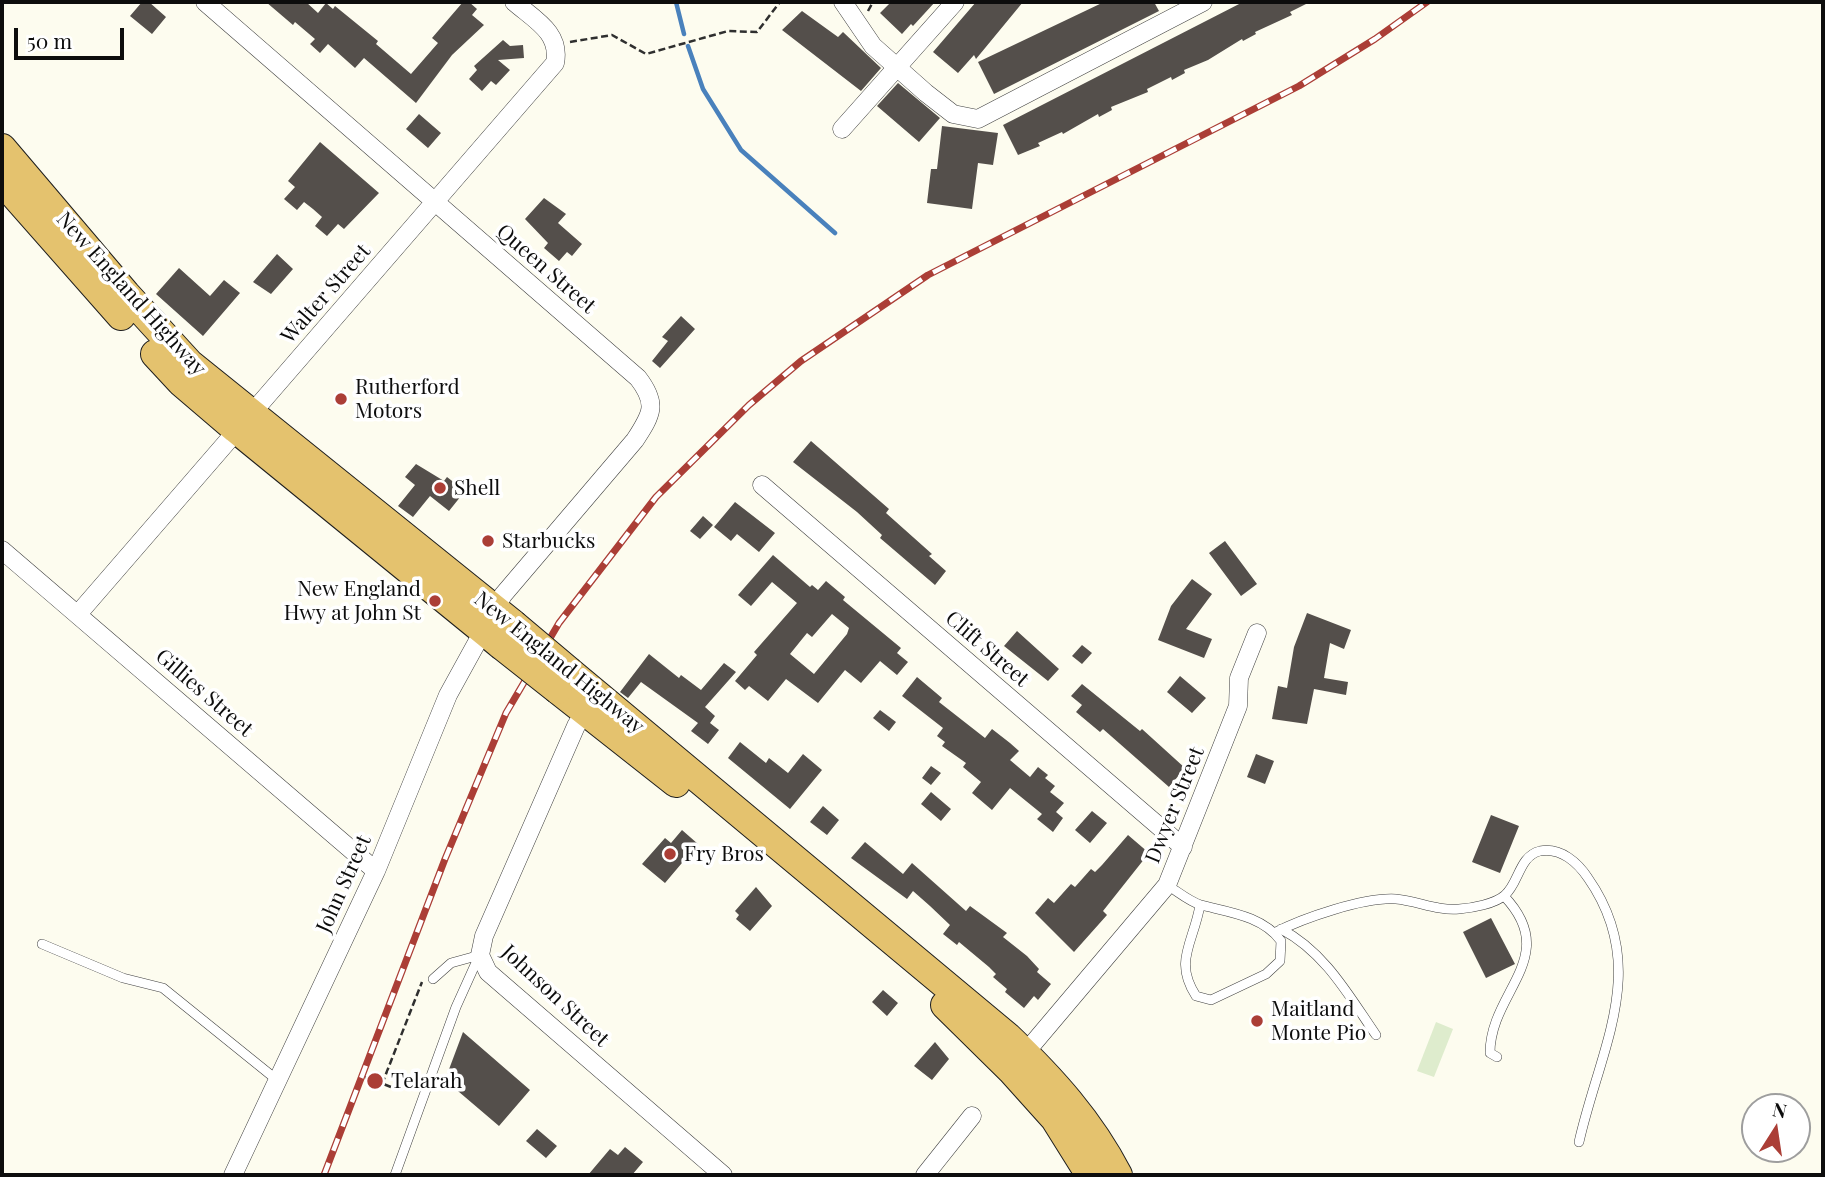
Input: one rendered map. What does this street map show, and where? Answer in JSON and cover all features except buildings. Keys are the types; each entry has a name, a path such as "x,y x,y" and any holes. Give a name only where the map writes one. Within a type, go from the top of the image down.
{"highway":[{"name":"New England Highway","path":"2,148 243,422"},
{"name":"New England Highway","path":"2,181 181,382 243,422 590,702 939,976 1018,1061 1090,1175"},
{"name":"New England Highway","path":"1018,1061 1055,1082 1079,1112 1118,1175"}],"street":[{"name":"Queen Street","path":"205,2 638,378 651,396 650,414 635,440 507,590 498,628"},
{"name":"Walter Street","path":"78,614 555,63 557,45 553,36 514,2"},
{"path":"842,129 955,2"},
{"path":"848,8 873,46 953,114 978,119 1203,2"},
{"name":"Clift Street","path":"762,485 1183,847"},
{"name":"Gillies Street","path":"2,550 376,871"},
{"name":"John Street","path":"233,1175 376,871 448,695 498,628"},
{"name":"Dwyer Street","path":"1018,1061 1167,886 1238,706 1239,678 1257,633"},
{"name":"Johnson Street","path":"590,702 576,726 484,936 480,955 488,972 723,1175"},
{"path":"929,1174 972,1116"}],"lane":[{"path":"1278,931 1374,900 1396,899 1438,908 1458,909 1504,896 1526,860 1540,851 1560,853 1580,865 1598,892 1617,936 1619,976 1614,1020 1579,1142"},
{"path":"1167,886 1200,905 1212,906 1298,938 1326,963 1376,1035"},
{"path":"1497,1057 1490,1053 1490,1037 1505,995 1525,966 1526,936 1516,908 1504,896"},
{"path":"1200,905 1197,927 1184,961 1185,979 1196,996 1211,1000 1266,974 1280,961 1282,951 1278,931"},
{"path":"42,944 123,978 163,988 279,1081"},
{"path":"429,976 451,962 480,955"},
{"path":"395,1175 456,1007 480,955"}],"path":[{"path":"570,42 612,35 646,54 728,31 757,32 780,2"},
{"path":"382,1084 429,976"},
{"path":"365,1077 391,1087"}],"green space":[{"path":"1436,1022 1453,1029 1434,1077 1417,1071"}],"waterway":[{"path":"676,2 684,34"},
{"path":"688,46 703,89 741,150 835,233"}],"railway":[{"path":"324,1175 445,859 506,713 559,623 656,497 749,405 801,361 928,275 1299,86 1375,39 1427,2"}],"place":[{"name":"Rutherford Motors","path":"341,399"},
{"name":"Shell","path":"440,488"},
{"name":"Starbucks","path":"488,541"},
{"name":"New England Hwy at John St","path":"435,601"},
{"name":"Fry Bros","path":"670,854"},
{"name":"Maitland Monte Pio","path":"1257,1021"},
{"name":"Telarah","path":"375,1081"}]}
